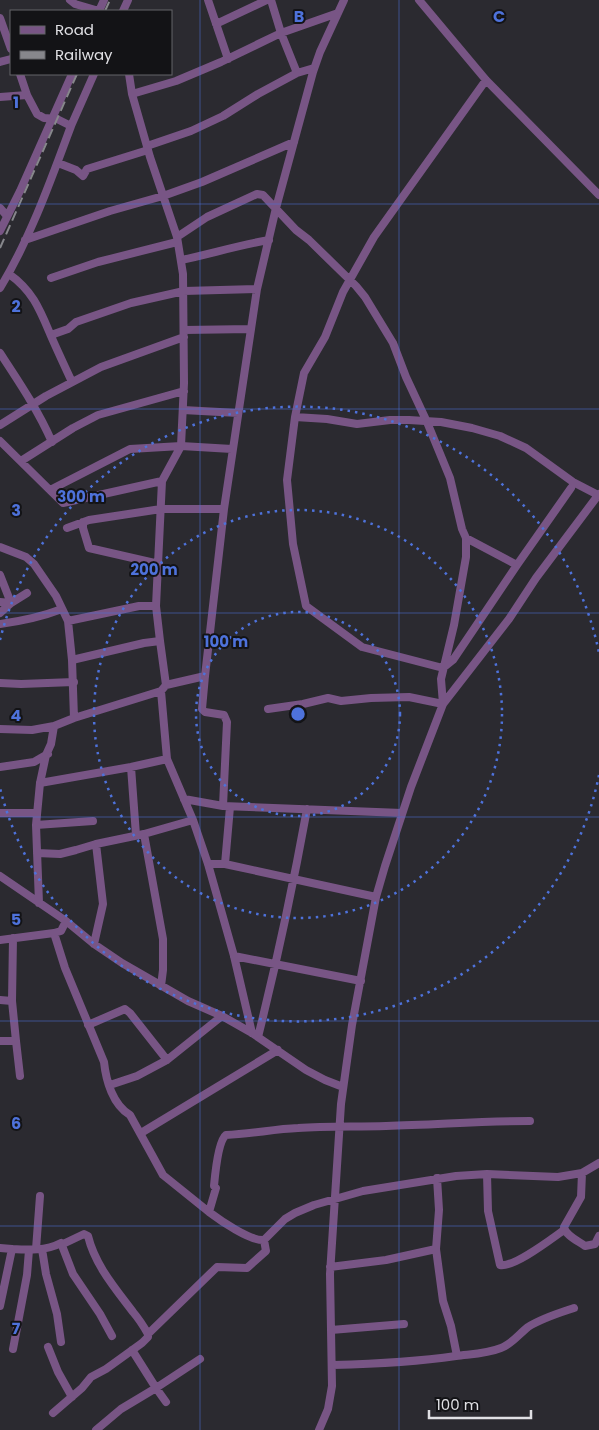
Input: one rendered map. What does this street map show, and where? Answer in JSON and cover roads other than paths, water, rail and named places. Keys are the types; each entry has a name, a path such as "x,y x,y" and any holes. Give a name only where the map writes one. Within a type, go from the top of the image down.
{"street":[{"path":"70,0 76,4 96,10"},
{"path":"208,0 228,59"},
{"path":"216,24 269,0 298,73"},
{"path":"225,864 227,722 224,715 205,712 202,709 232,449 257,289 276,208 314,68 344,0"},
{"path":"418,0 486,80 599,195"},
{"path":"132,94 176,81 228,59 281,33 338,13"},
{"path":"0,18 10,46"},
{"path":"58,163 76,170 83,176 87,169 191,131 224,116 258,94 298,73 314,68"},
{"path":"20,75 27,95 37,114 44,118 57,119 71,126"},
{"path":"0,231 72,75"},
{"path":"0,288 9,274 25,240 94,75"},
{"path":"129,75 132,94 147,148 177,239 184,291 184,391 181,446 162,481 156,606 164,688 167,758 193,820 208,864 255,1035"},
{"path":"443,668 362,647 306,606 293,544 287,480 295,416 304,373 325,337 349,281 374,237 486,80"},
{"path":"0,97 27,95"},
{"path":"25,240 110,210 163,196 202,182 294,142"},
{"path":"51,278 177,239 206,217 257,194 263,195 296,230 361,291 390,336 406,377 427,422 450,478 462,529 466,538 466,557 460,595 441,679 443,704"},
{"path":"0,208 7,216"},
{"path":"181,260 269,240"},
{"path":"9,274 36,301 72,382"},
{"path":"51,335 68,329 76,322 112,309 184,291 257,289"},
{"path":"0,425 72,382 184,333 251,328"},
{"path":"0,353 43,421 52,442"},
{"path":"21,461 73,428 98,415 184,391"},
{"path":"183,410 238,413"},
{"path":"295,416 357,424 390,420 464,426 500,436 526,448 573,482 599,495 536,578 509,619 443,704 384,866 360,981 343,1087 330,1267 332,1386 328,1409 319,1430"},
{"path":"0,441 63,503 162,481"},
{"path":"50,490 130,449 181,446 232,449"},
{"path":"443,668 452,660 571,488"},
{"path":"67,528 83,522 161,509 224,509"},
{"path":"83,522 89,548 159,564"},
{"path":"466,538 517,565"},
{"path":"0,547 26,558 34,564 56,596 68,621 74,682 74,718"},
{"path":"0,575 11,603"},
{"path":"0,613 27,593"},
{"path":"0,602 11,603"},
{"path":"68,621 139,606 156,606"},
{"path":"0,624 24,620 62,609"},
{"path":"72,660 144,643 160,642"},
{"path":"0,729 32,730 54,726 205,676"},
{"path":"0,683 74,682"},
{"path":"268,709 328,698 341,702 371,698 409,697 443,704"},
{"path":"39,903 36,825 40,783 54,726"},
{"path":"0,767 34,762 47,754"},
{"path":"40,783 131,767 167,758"},
{"path":"131,767 140,835 163,939 161,986"},
{"path":"184,799 226,806 402,813"},
{"path":"255,1035 276,964 307,809"},
{"path":"0,813 37,814"},
{"path":"37,853 60,854 193,820"},
{"path":"36,825 93,821"},
{"path":"94,944 103,904 96,844"},
{"path":"208,864 225,864 376,897"},
{"path":"0,876 4,881 66,921 122,964 188,1001 222,1016 255,1035 306,1070 343,1087"},
{"path":"0,940 54,934 61,931 66,921"},
{"path":"54,934 65,968 104,1062 105,1071 116,1102 122,1110 130,1115 163,1175 209,1212 234,1229 258,1241 264,1240 285,1219 295,1213 314,1205 363,1191 437,1178 487,1174 558,1177 582,1173 599,1162"},
{"path":"13,938 12,1001 20,1076"},
{"path":"234,956 360,981"},
{"path":"0,1000 12,1001"},
{"path":"88,1025 125,1009 167,1060"},
{"path":"110,1085 137,1076 167,1060 222,1016"},
{"path":"0,1041 16,1041"},
{"path":"140,1133 278,1050"},
{"path":"209,1212 216,1188 214,1186 216,1165 222,1138 226,1134 339,1126 530,1122"},
{"path":"487,1174 488,1211 500,1265 507,1266 537,1249 564,1230 581,1197 582,1173"},
{"path":"437,1178 439,1210 436,1249 443,1302 451,1326 457,1356"},
{"path":"13,1349 27,1275 35,1249 40,1196"},
{"path":"564,1230 585,1246 595,1244 599,1236"},
{"path":"0,1248 35,1249 56,1246 60,1243 63,1244 84,1234 88,1236 96,1257 110,1282 148,1334"},
{"path":"53,1414 82,1388 91,1376 106,1369 142,1343 148,1337 148,1334 217,1268 247,1268 266,1251 264,1240"},
{"path":"60,1243 73,1274 100,1314 112,1336"},
{"path":"0,1306 12,1249"},
{"path":"35,1249 49,1285 57,1314 61,1342"},
{"path":"330,1267 386,1260 436,1249"},
{"path":"332,1365 436,1360 477,1354 502,1348 528,1328 551,1315 574,1308"},
{"path":"331,1330 404,1324"},
{"path":"48,1348 58,1372 72,1397"},
{"path":"132,1350 166,1402"},
{"path":"96,1430 121,1409 200,1359"}],"railway":[{"path":"105,10 110,0"},
{"path":"0,248 77,75"}]}
